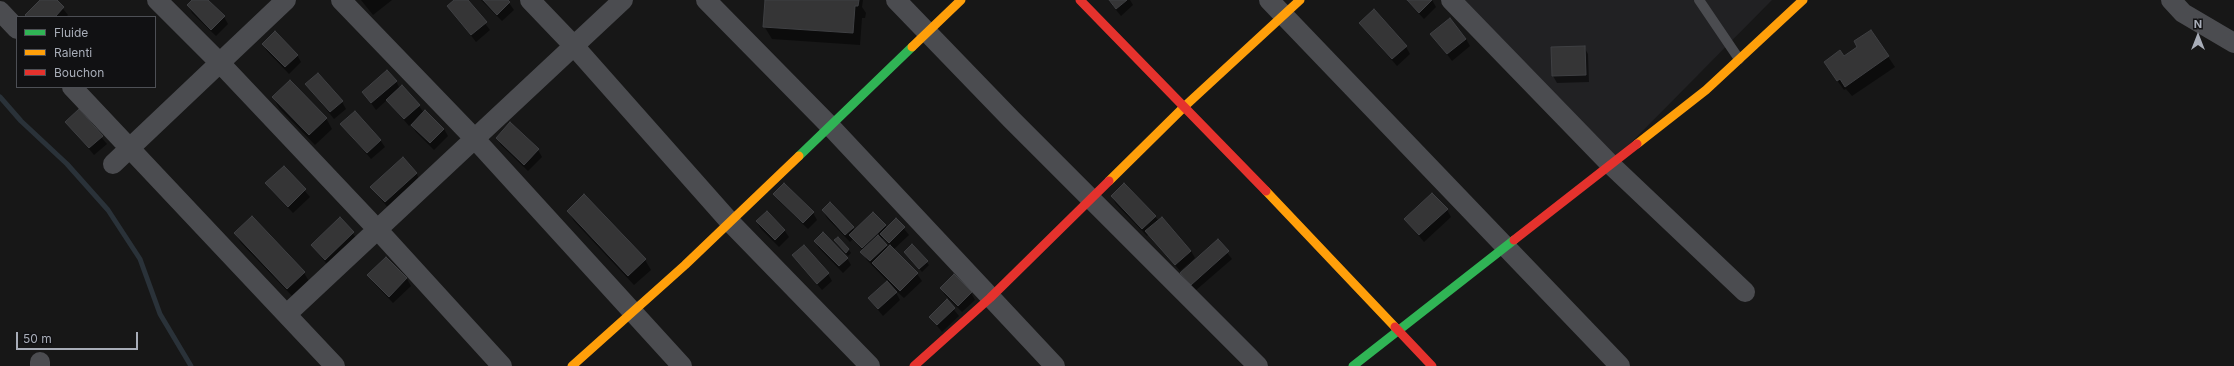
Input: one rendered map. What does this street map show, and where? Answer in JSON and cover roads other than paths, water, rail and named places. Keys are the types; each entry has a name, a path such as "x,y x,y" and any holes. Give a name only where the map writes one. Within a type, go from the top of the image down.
{"street":[{"path":"156,0 220,63 377,229 502,366"},
{"path":"113,164 286,0"},
{"path":"341,0 474,138 682,366"},
{"path":"530,0 574,46 730,222 870,366"},
{"path":"287,314 623,0"},
{"path":"706,0 830,127 1055,366"},
{"path":"896,0 1090,199 1258,366"},
{"path":"572,366 730,222 961,0"},
{"path":"1080,0 1185,106 1432,366"},
{"path":"1269,0 1507,246 1620,366"},
{"path":"914,366 990,298 1185,106 1300,0"},
{"path":"1451,0 1610,164 1745,292"},
{"path":"1353,366 1706,90 1803,0"},
{"path":"2171,0 2183,13 2234,43"},
{"path":"0,11 16,28"},
{"path":"73,88 335,366"}],"lane":[{"path":"1699,0 1739,59"}],"waterway":[{"path":"0,97 21,121 67,164 108,210 140,259 160,314 191,366"}]}
